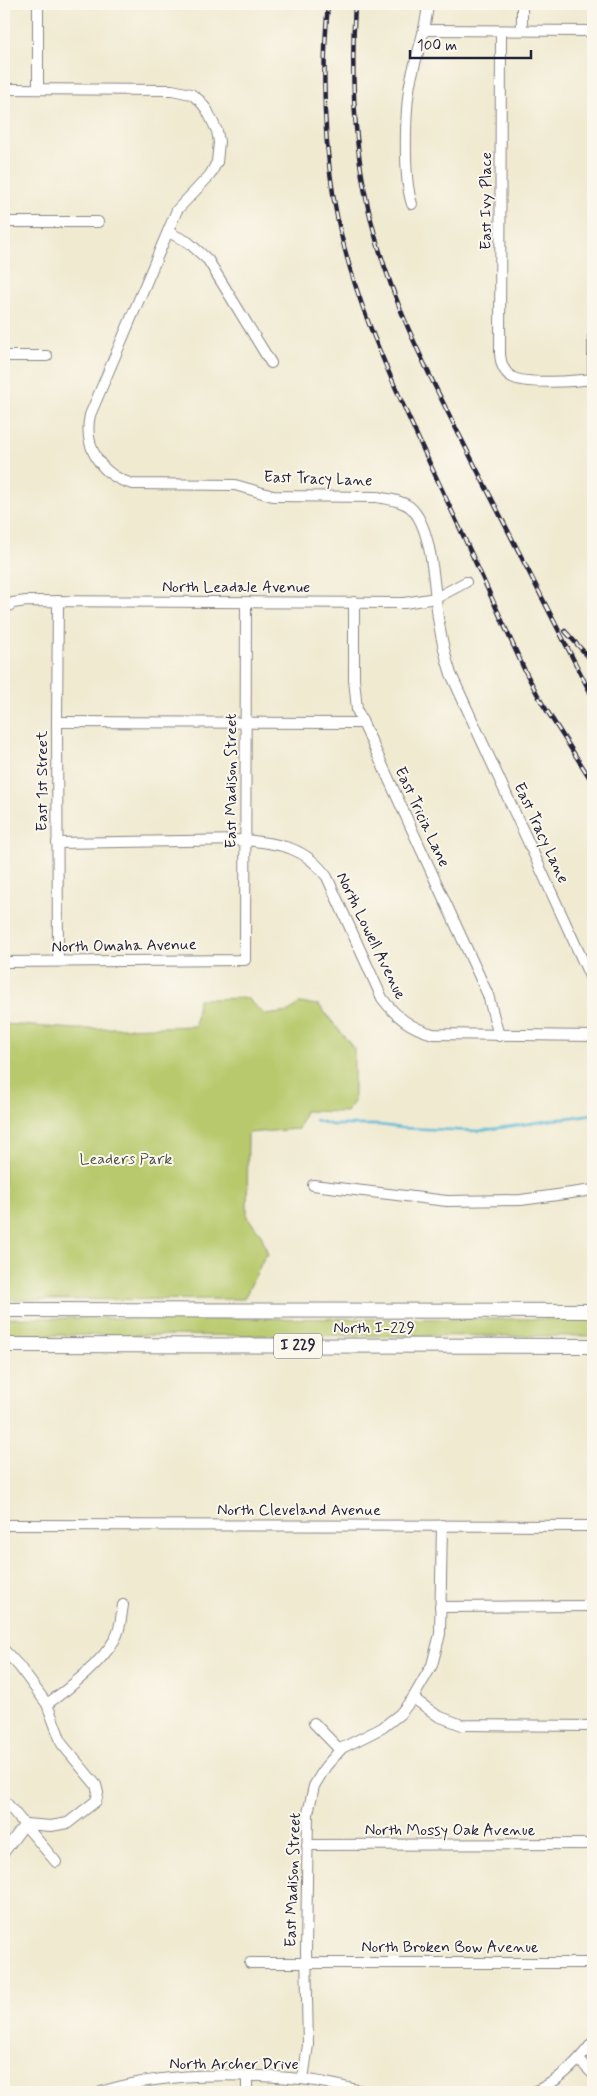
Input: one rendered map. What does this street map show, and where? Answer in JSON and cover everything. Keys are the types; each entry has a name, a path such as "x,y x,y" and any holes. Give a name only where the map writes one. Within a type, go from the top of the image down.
{"highway":[{"name":"North I-229","path":"4,1310 593,1311"},
{"name":"North I-229","path":"4,1345 593,1346"}],"street":[{"path":"38,4 38,89"},
{"path":"412,204 409,196 407,175 408,96 425,30 428,4"},
{"path":"522,4 522,30"},
{"path":"425,30 593,31"},
{"name":"East Ivy Place","path":"501,31 500,354 504,370 512,378 525,380 581,382 593,379"},
{"name":"East Tracy Lane","path":"4,89 164,89 191,94 207,110 214,122 220,142 214,170 177,210 90,415 89,440 97,460 105,470 133,484 235,485 272,496 377,497 395,500 410,507 423,528 426,537 445,656 451,674 593,983"},
{"path":"4,222 98,222"},
{"path":"168,232 188,242 208,260 270,363"},
{"path":"593,337 593,379"},
{"path":"4,356 47,356"},
{"name":"North Leadale Avenue","path":"4,609 18,601 404,603 436,598 466,582"},
{"name":"East 1st Street","path":"58,601 58,961"},
{"name":"East Tricia Lane","path":"354,602 355,702 362,723 488,994 499,1036"},
{"name":"East Madison Street","path":"245,960 246,603"},
{"path":"57,722 362,723"},
{"name":"North Lowell Avenue","path":"57,843 246,840 270,842 289,847 306,856 322,870 332,886 382,998 404,1022 417,1030 433,1034 593,1036"},
{"name":"North Omaha Avenue","path":"4,962 245,960"},
{"path":"313,1185 338,1187 405,1198 447,1201 521,1200 593,1190"},
{"name":"North Cleveland Avenue","path":"4,1525 593,1526"},
{"name":"East Madison Street","path":"302,2079 307,2060 308,2045 306,1962 308,1813 314,1786 326,1766 340,1750 382,1728 400,1714 424,1680 437,1648 442,1525"},
{"path":"47,1704 78,1680 108,1649 119,1630 123,1605"},
{"path":"440,1607 593,1606"},
{"path":"4,1650 19,1666 47,1704 62,1744 96,1785 98,1793 96,1801 68,1823 51,1826 25,1824"},
{"path":"413,1698 438,1716 462,1725 593,1726"},
{"path":"314,1723 340,1750"},
{"path":"4,1800 56,1862"},
{"path":"4,1852 25,1824"},
{"name":"North Mossy Oak Avenue","path":"307,1845 593,1844"},
{"name":"North Broken Bow Avenue","path":"250,1963 593,1963"},
{"path":"532,2092 561,2077 579,2060 593,2042"},
{"path":"579,2060 593,2074"},
{"path":"247,2076 247,2092"},
{"name":"North Archer Drive","path":"100,2092 136,2083 168,2078 247,2076 302,2079 368,2092"}],"green space":[{"name":"Leaders Park","path":"247,998 265,1015 289,1012 299,1003 319,1005 354,1049 354,1102 346,1112 305,1111 298,1129 248,1133 247,1217 261,1234 268,1255 265,1256 244,1299 4,1300 4,1024 77,1029 195,1026 198,999"},
{"path":"4,1318 593,1319 593,1336 4,1335"}],"waterway":[{"path":"315,1120 332,1125 380,1125 401,1128 479,1131 593,1114"}],"railway":[{"path":"328,4 324,77 330,175 341,233 359,297 396,390 525,671 542,703 593,783"},
{"path":"355,4 353,80 359,157 368,207 387,274 412,338 442,400 593,698"},
{"path":"565,631 593,662"}]}
